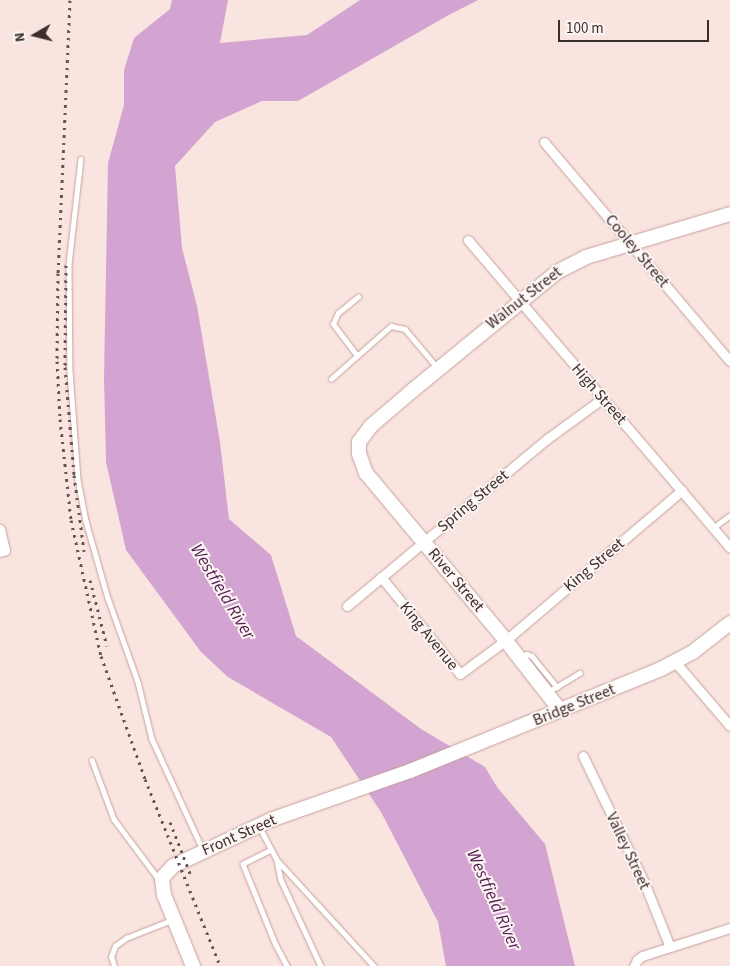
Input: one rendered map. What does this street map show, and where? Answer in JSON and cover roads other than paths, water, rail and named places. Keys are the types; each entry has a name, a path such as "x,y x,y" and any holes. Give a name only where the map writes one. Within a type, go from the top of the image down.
{"street":[{"name":"Cooley Street","path":"544,142 730,361"},
{"name":"Walnut Street","path":"358,447 362,436 371,426 543,281 568,265 586,257 730,214"},
{"name":"High Street","path":"468,240 730,548"},
{"name":"Spring Street","path":"347,606 547,439 603,398"},
{"name":"River Street","path":"358,447 361,462 366,473 519,658 552,690 560,710"},
{"name":"King Street","path":"506,640 682,490"},
{"path":"0,529 2,551"},
{"name":"King Avenue","path":"381,577 460,674 506,640"},
{"name":"Bridge Street","path":"410,771 676,663 710,640 730,623"},
{"path":"676,663 730,726"},
{"name":"Valley Street","path":"583,756 644,882 670,947"},
{"name":"Front Street","path":"162,883 162,878 169,869 204,850 258,825 410,771"},
{"path":"162,883 173,919 193,966"},
{"path":"634,966 639,958 730,928"}],"lane":[{"path":"81,159 69,265 70,371 80,488 86,521 108,598 138,682 152,739 204,850"},
{"path":"357,356 333,324 338,313 358,297"},
{"path":"331,379 391,326 405,329 438,368"},
{"path":"713,528 730,515"},
{"path":"552,690 580,673"},
{"path":"92,760 114,819 162,883"},
{"path":"258,825 277,860 374,966"},
{"path":"271,850 243,864 287,966"},
{"path":"277,860 282,880 321,966"},
{"path":"114,966 112,957 115,946 126,938 173,919"}],"water":[{"name":"Westfield River","path":"172,0 228,0 220,43 307,35 360,0 478,0 298,101 262,101 215,122 175,166 182,248 197,306 220,442 229,519 271,555 296,636 421,729 485,767 497,787 545,844 575,966 446,966 438,922 381,812 331,737 228,677 201,652 126,550 106,462 104,378 108,163 124,105 124,70 134,38 170,9"}],"railway":[{"path":"70,0 58,273 57,361 60,419 71,520 101,656 145,779 220,966"},
{"path":"66,265 65,367 74,475 84,551"},
{"path":"90,580 107,646"},
{"path":"170,822 191,876"}]}
